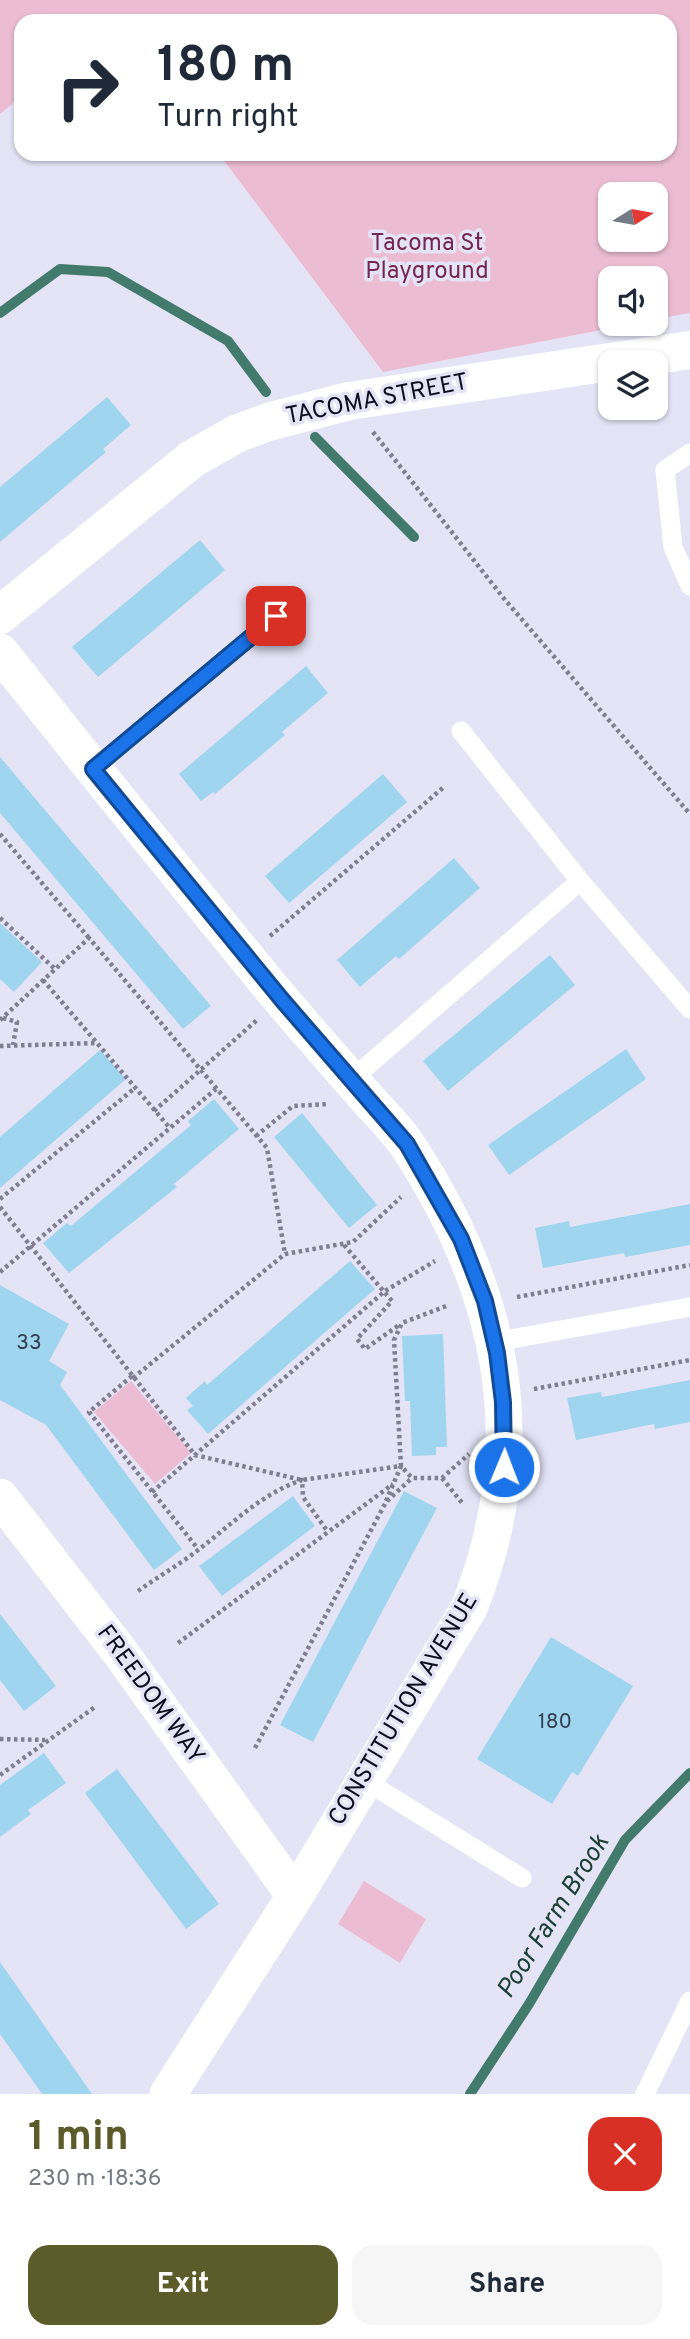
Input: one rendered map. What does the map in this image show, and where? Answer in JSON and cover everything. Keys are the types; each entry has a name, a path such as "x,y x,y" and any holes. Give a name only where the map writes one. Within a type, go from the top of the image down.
{"street":[{"name":"TACOMA STREET","path":"0,615 192,459 214,445 268,422 349,401 690,350"},
{"name":"CONSTITUTION AVENUE","path":"0,652 283,1001 342,1092 407,1144 461,1239 485,1301 503,1402 505,1450 496,1526 486,1565 469,1608 295,1896 168,2094"},
{"name":"FREEDOM WAY","path":"0,1497 120,1652 295,1896"}],"lane":[{"path":"690,453 664,470 673,547 690,586"},
{"path":"93,769 276,616"},
{"path":"461,731 580,881 690,1009"},
{"path":"342,1092 580,881"},
{"path":"494,1342 690,1307"},
{"path":"363,1780 522,1878"},
{"path":"645,2094 690,2001"}],"path":[{"path":"349,401 506,601 690,814"},
{"path":"270,936 445,786"},
{"path":"0,834 267,1149 285,1254"},
{"path":"0,918 55,970"},
{"path":"1,1019 89,938"},
{"path":"43,980 169,1127"},
{"path":"154,1111 260,1017"},
{"path":"1,1019 18,1022 13,1045"},
{"path":"0,1046 97,1043"},
{"path":"0,1199 135,1088"},
{"path":"0,1272 216,1089"},
{"path":"256,1136 293,1105 342,1092"},
{"path":"198,1549 89,1412 285,1254 354,1242 376,1219 391,1209 406,1191"},
{"path":"0,1207 195,1455 302,1480"},
{"path":"344,1244 392,1301 357,1339 365,1349 402,1323 459,1302"},
{"path":"152,1492 385,1291 441,1257"},
{"path":"517,1297 690,1265"},
{"path":"255,1748 386,1502 401,1466 394,1340 402,1323"},
{"path":"534,1389 690,1360"},
{"path":"386,1502 412,1478 442,1478 475,1448"},
{"path":"401,1466 412,1478"},
{"path":"138,1591 198,1549 248,1509 284,1486 302,1480 401,1466"},
{"path":"442,1478 469,1511"},
{"path":"302,1480 303,1497 328,1532"},
{"path":"178,1643 393,1484"},
{"path":"0,1775 95,1707"},
{"path":"0,1739 46,1740"}],"green space":[{"name":"Tacoma St Playground","path":"0,0 690,0 690,313 668,317 668,266 598,266 598,331 383,372 224,161 677,161 677,14 14,14 14,103 0,114"},
{"path":"131,1381 191,1453 155,1484 94,1412"},
{"path":"364,1881 426,1919 400,1963 338,1924"}],"building":[{"path":"107,397 131,425 103,449 106,452 0,542 0,487"},
{"path":"200,540 225,570 98,677 72,647"},
{"path":"306,666 328,693 282,732 285,735 215,794 213,792 201,801 179,774"},
{"path":"0,757 211,1006 183,1029 0,813"},
{"path":"383,774 407,802 289,903 265,876"},
{"path":"454,858 480,888 399,959 396,956 360,987 337,960"},
{"path":"0,923 42,962 14,992 0,979"},
{"path":"550,955 575,985 448,1091 423,1061"},
{"path":"626,1049 646,1079 509,1175 488,1145"},
{"path":"100,1050 126,1079 0,1188 0,1137"},
{"path":"214,1099 239,1129 174,1184 177,1187 69,1273 43,1243 67,1223 71,1226 191,1125 188,1121"},
{"path":"302,1113 377,1205 349,1228 274,1137"},
{"path":"690,1204 690,1245 625,1257 624,1253 543,1268 535,1228 569,1221 570,1227"},
{"path":"350,1261 375,1289 208,1434 187,1410 193,1406 186,1398 205,1381 207,1385"},
{"path":"0,1285 69,1324 49,1361 67,1372 60,1385 182,1549 154,1570 46,1425 0,1400"},
{"path":"443,1334 447,1447 436,1447 436,1455 412,1456 410,1401 405,1401 402,1336"},
{"path":"690,1380 690,1422 655,1429 654,1424 576,1440 567,1398 601,1392 602,1397"},
{"path":"404,1491 437,1508 313,1742 280,1725"},
{"path":"293,1496 315,1526 222,1596 199,1566"},
{"path":"0,1614 56,1686 24,1711 0,1680"},
{"path":"551,1637 633,1686 578,1776 572,1772 552,1804 477,1759"},
{"path":"44,1753 66,1783 28,1810 31,1814 0,1837 0,1785"},
{"path":"117,1769 219,1904 186,1929 85,1793"},
{"path":"0,1962 92,2094 42,2094 0,2034"}],"waterway":[{"path":"0,313 60,269 108,272 228,341 266,392"},
{"path":"315,437 414,537"},
{"name":"Poor Farm Brook","path":"470,2094 529,2004 625,1840 690,1773"}],"route":[{"path":"276,616 93,769 283,1001 407,1144 461,1239 485,1301 497,1353 503,1402 504,1467"}]}
